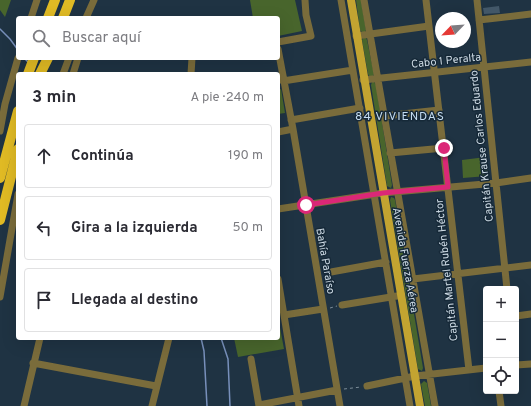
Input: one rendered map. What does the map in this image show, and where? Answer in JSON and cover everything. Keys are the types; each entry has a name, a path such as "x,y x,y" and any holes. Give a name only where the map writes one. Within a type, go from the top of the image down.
{"highway":[{"path":"49,16 55,0"},
{"path":"59,16 64,0"},
{"path":"64,16 70,0"},
{"path":"30,72 40,64"},
{"path":"0,178 16,118"},
{"path":"0,220 16,157"}],"main road":[{"name":"Avenida Fuerza Aérea","path":"351,0 379,194 397,296 415,376 420,406"}],"street":[{"path":"32,16 36,0"},
{"path":"87,16 94,0"},
{"path":"280,42 311,36 306,15 305,0"},
{"path":"341,0 360,108 379,194 386,262 397,296 410,406"},
{"path":"364,0 435,406"},
{"name":"Capitán Martel Rubén Héctor","path":"426,0 469,370"},
{"name":"Capitán Krause Carlos Eduardo","path":"477,0 507,286"},
{"path":"479,20 531,14"},
{"path":"356,36 429,26"},
{"path":"0,131 13,72 17,60"},
{"path":"64,72 68,60"},
{"path":"74,72 77,60"},
{"path":"191,72 192,60"},
{"name":"Bahía Paraíso","path":"280,60 293,129 340,406"},
{"name":"Cabo 1 Peralta","path":"363,80 531,63"},
{"path":"283,81 353,70"},
{"path":"291,120 360,108"},
{"path":"384,116 439,110"},
{"path":"280,132 293,129"},
{"path":"390,153 444,148"},
{"path":"280,209 379,194 496,183 531,178"},
{"path":"0,297 16,205"},
{"path":"331,272 386,262"},
{"path":"412,279 531,265"},
{"path":"280,291 298,406"},
{"path":"342,305 397,296"},
{"path":"284,315 323,309"},
{"path":"519,316 531,314"},
{"path":"24,406 39,340"},
{"path":"152,406 168,340"},
{"path":"251,359 259,405 337,390"},
{"path":"33,364 156,386"},
{"path":"519,365 531,364"},
{"path":"367,386 415,376 483,368"},
{"path":"499,394 501,406"}],"path":[{"path":"323,309 342,305"},
{"path":"337,390 367,386"}],"green space":[{"path":"0,0 11,0 5,17 0,10"},
{"path":"250,0 295,0 302,31 280,36 280,16 253,16"},
{"path":"356,0 361,0 366,30 365,32 360,30"},
{"path":"363,38 366,38 367,40 374,74 373,76 369,76 368,74 362,40"},
{"path":"372,82 376,85 392,185 391,188 387,186 371,85"},
{"path":"280,89 285,113 280,114"},
{"path":"486,157 487,176 463,178 462,160"},
{"path":"391,197 395,200 423,368 422,371 418,369 390,200"},
{"path":"280,328 284,349 238,357 234,340 280,340"},
{"path":"424,381 427,383 431,406 425,406 421,384"}],"building":[{"path":"499,6 500,13 484,14 483,8"}],"waterway":[{"path":"0,29 16,47"},
{"path":"201,340 204,351 207,406"},
{"path":"222,340 228,359 230,406"}],"district":[{"name":"84 VIVIENDAS","path":"400,116"}],"route":[{"path":"306,205 383,193 448,187 444,148"}]}
